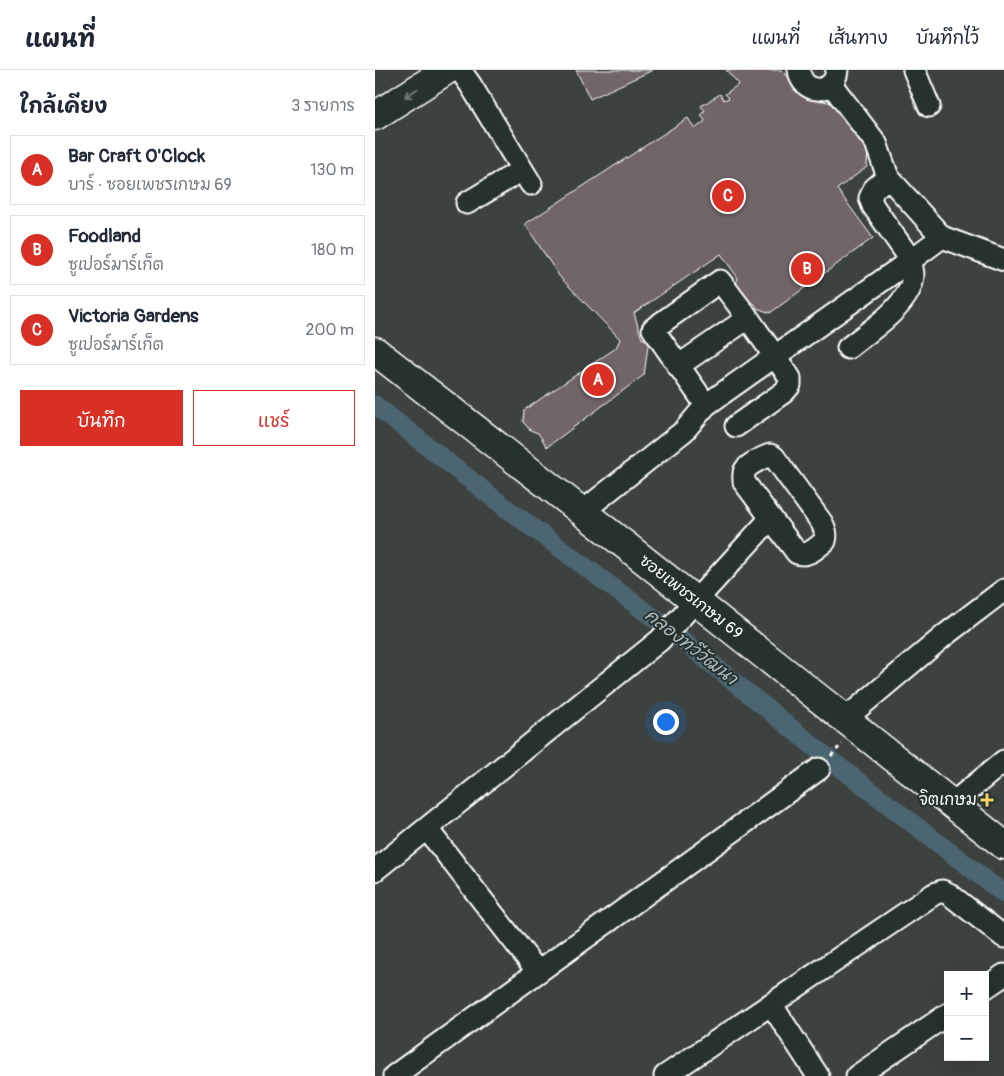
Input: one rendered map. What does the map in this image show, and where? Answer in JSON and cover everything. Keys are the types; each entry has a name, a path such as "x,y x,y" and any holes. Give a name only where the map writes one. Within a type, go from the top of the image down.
{"main road":[{"path":"375,116 447,70"},
{"name":"ซอยเพชรเกษม 69","path":"375,352 582,512 690,607 844,731 952,804 1004,845"}],"street":[{"path":"460,70 527,177 467,203"},
{"path":"799,70 802,82 813,89 826,88 834,77 877,143 887,177 942,237 1004,260"},
{"path":"914,70 929,106"},
{"path":"848,348 896,309 908,293 913,276 911,260 873,206 870,198 874,189 887,177"},
{"path":"582,512 684,432 706,405 942,237"},
{"path":"706,405 653,329 720,281 790,378 790,385 785,392 736,426"},
{"path":"679,366 748,318"},
{"path":"770,455 774,457 822,522 825,529 825,541 808,554 802,555 797,553 771,518 744,482 743,475 745,469 770,455"},
{"path":"375,870 660,640 771,518"},
{"path":"844,731 945,635 1004,590"},
{"path":"952,804 1004,761"},
{"path":"394,1076 819,769"},
{"path":"427,828 537,972"},
{"path":"665,1076 934,894 942,891 949,894 1003,934"},
{"path":"989,985 1004,975"},
{"path":"771,1004 818,1076"},
{"path":"857,1076 945,1016"}],"path":[{"path":"819,769 844,731"}],"building":[{"path":"576,70 653,70 590,99"},
{"path":"726,70 781,70 811,98 832,103 868,147 867,167 837,189 873,238 770,313 757,308 754,303 745,304 734,289 738,278 721,254 634,313 642,339 649,339 644,375 547,447 538,433 530,430 523,422 524,410 616,348 620,339 559,276 525,224 688,118 695,129 705,121 701,114 705,111 701,106 720,94 724,100 729,98 725,94 739,84"}],"waterway":[{"name":"คลองทวีวัฒนา","path":"375,405 502,505 670,630 828,758 1004,894"}],"place":[{"name":"Victoria Gardens","path":"728,196"},
{"name":"Foodland","path":"807,269"},
{"name":"Bar Craft O'Clock","path":"598,380"},
{"name":"จิตเกษม","path":"987,800"}]}
